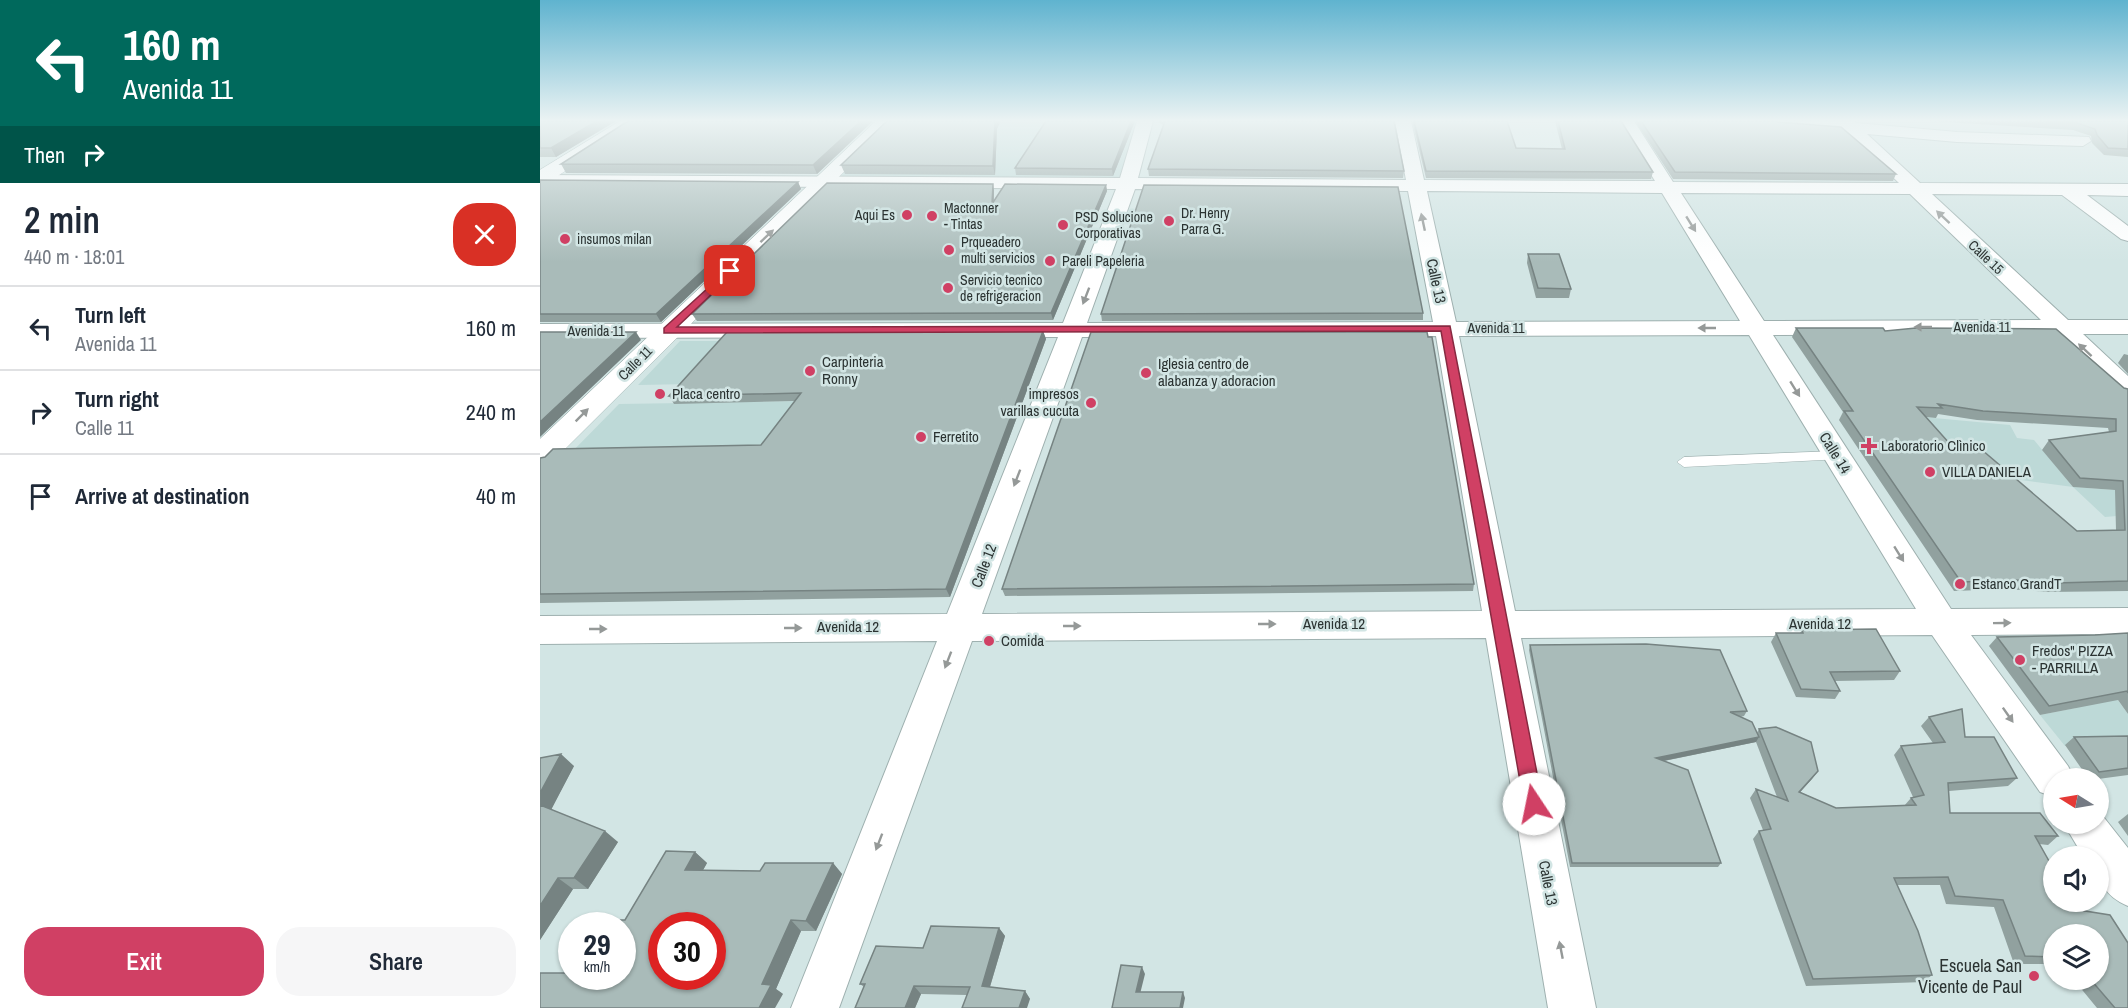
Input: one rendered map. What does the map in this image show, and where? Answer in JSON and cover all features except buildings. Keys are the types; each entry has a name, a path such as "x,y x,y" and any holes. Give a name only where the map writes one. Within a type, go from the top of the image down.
{"street":[{"path":"540,179 557,168"},
{"name":"Calle 11","path":"540,456 667,331 839,168"},
{"name":"Calle 12","path":"815,1008 1073,331 1132,168"},
{"name":"Calle 13","path":"1412,168 1446,328 1572,1008"},
{"name":"Calle 14","path":"1655,168 1943,624 2047,768"},
{"name":"Calle 15","path":"1893,168 2128,390"},
{"path":"540,179 2128,190"},
{"path":"2066,189 2128,235"},
{"name":"Avenida 11","path":"540,331 2128,327"},
{"name":"Avenida 12","path":"540,630 1500,623 1943,624 2128,621"},
{"path":"2092,834 2127,880"}],"lane":[{"path":"1684,462 1838,456"}],"shaded area":[{"path":"844,168 1123,168 1119,178 835,177"},
{"path":"680,341 730,341 692,384 638,385"},
{"path":"806,401 770,448 566,458 619,404"},
{"path":"1912,416 2010,425 2017,438 2034,440 2073,487 1992,476 1950,463"},
{"path":"2073,487 2128,491 2128,515 2105,517"},
{"path":"2095,669 2128,714 2128,745 2065,746 2040,715 2076,708"}],"place":[{"name":"Aqui Es","path":"907,215"},
{"name":"Mactonner - Tintas","path":"932,216"},
{"name":"Dr. Henry Parra G.","path":"1169,221"},
{"name":"PSD Solucione Corporativas","path":"1063,225"},
{"name":"insumos milan","path":"565,239"},
{"name":"Prqueadero multi servicios","path":"949,250"},
{"name":"Pareli Papeleria","path":"1050,261"},
{"name":"Servicio tecnico de refrigeracion","path":"948,288"},
{"name":"Carpinteria Ronny","path":"810,371"},
{"name":"Iglesia centro de alabanza y adoracion","path":"1146,373"},
{"name":"Placa centro","path":"660,394"},
{"name":"impresos varillas cucuta","path":"1091,403"},
{"name":"Ferretito","path":"921,437"},
{"name":"Laboratorio Clìnico","path":"1869,446"},
{"name":"VILLA DANIELA","path":"1930,472"},
{"name":"Estanco GrandT","path":"1960,584"},
{"name":"Comida","path":"989,641"},
{"name":"Fredos\" PIZZA - PARRILLA","path":"2020,660"},
{"name":"Escuela San Vicente de Paul","path":"2034,976"}],"route":[{"path":"730,271 667,331 1446,328 1534,804"}]}
